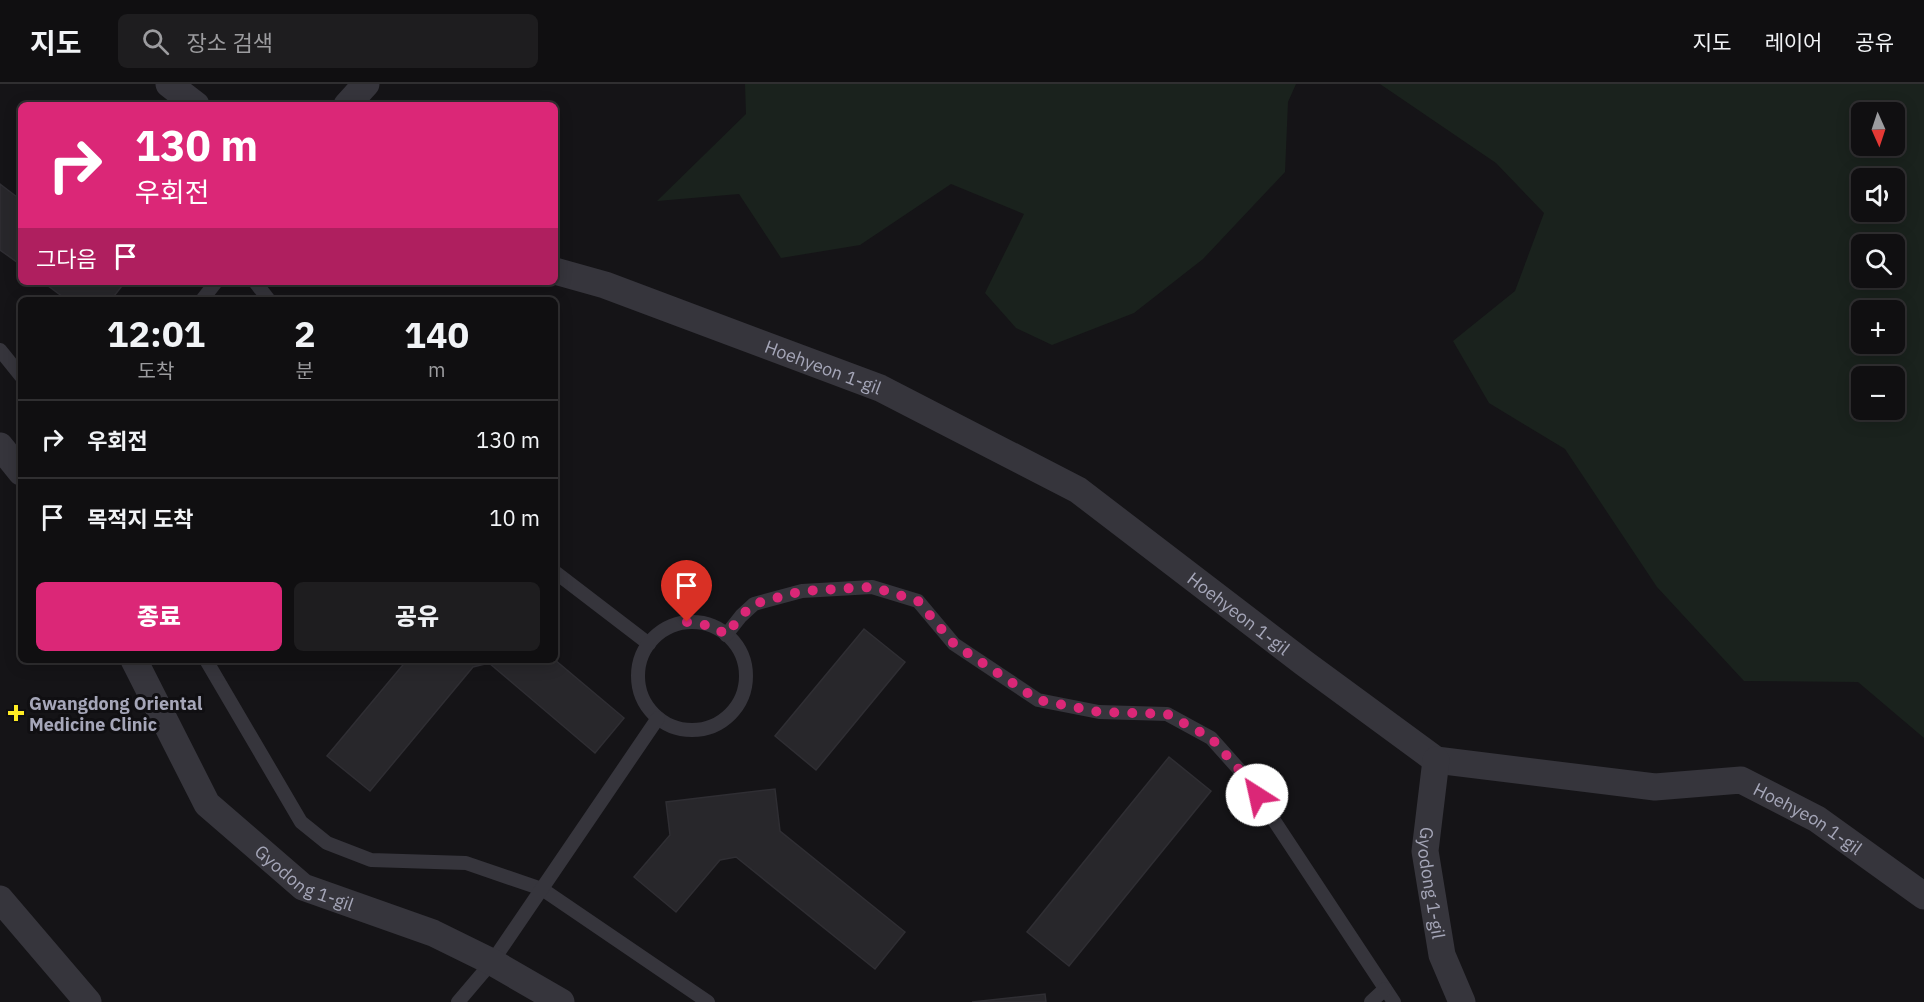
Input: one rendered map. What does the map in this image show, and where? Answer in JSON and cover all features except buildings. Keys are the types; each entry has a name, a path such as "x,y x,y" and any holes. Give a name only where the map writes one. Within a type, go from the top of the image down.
{"street":[{"path":"169,84 192,102"},
{"path":"350,102 366,84"},
{"name":"Hoehyeon 1-gil","path":"558,272 605,285 880,388 1078,490 1304,663 1436,760 1655,787 1741,780 1817,819 1924,896"},
{"path":"0,446 18,468"},
{"name":"Gyodong 1-gil","path":"136,663 207,804 303,887 433,933 492,962 561,1002"},
{"name":"Gyodong 1-gil","path":"1436,760 1425,851 1442,955 1462,1002"},
{"path":"0,899 88,1002"}],"lane":[{"path":"204,297 214,285"},
{"path":"257,285 267,297"},
{"path":"0,350 18,372"},
{"path":"558,574 649,644"},
{"path":"726,635 754,604 802,591 873,587 918,601 954,644 1038,700 1099,712 1167,714 1202,733 1211,738 1244,775 1394,1002"},
{"path":"687,622 704,624 726,635 734,641 743,656 747,672 745,689 739,705 727,718 711,727 693,730 674,727 658,718 646,704 639,687 639,668 649,644 671,626 687,622"},
{"path":"208,663 301,822 327,843 371,860 466,863 542,889 708,1002"},
{"path":"458,1002 492,962 658,718"},
{"path":"1371,1002 1385,989"}],"shaded area":[{"path":"745,84 1296,84 1288,102 1285,172 1203,259 1134,313 1052,345 1016,328 985,293 1024,214 951,184 860,245 781,258 739,194 657,201 746,114"},
{"path":"1380,84 1924,84 1924,738 1858,682 1744,681 1657,587 1565,449 1489,403 1453,341 1515,291 1544,213 1496,163"}],"place":[{"name":"Gwangdong Oriental Medicine Clinic","path":"16,713"}],"route":[{"path":"687,622 704,624 726,635 754,604 802,591 873,587 918,601 954,644 1038,700 1099,712 1167,714 1211,738 1244,775 1257,795"}]}
